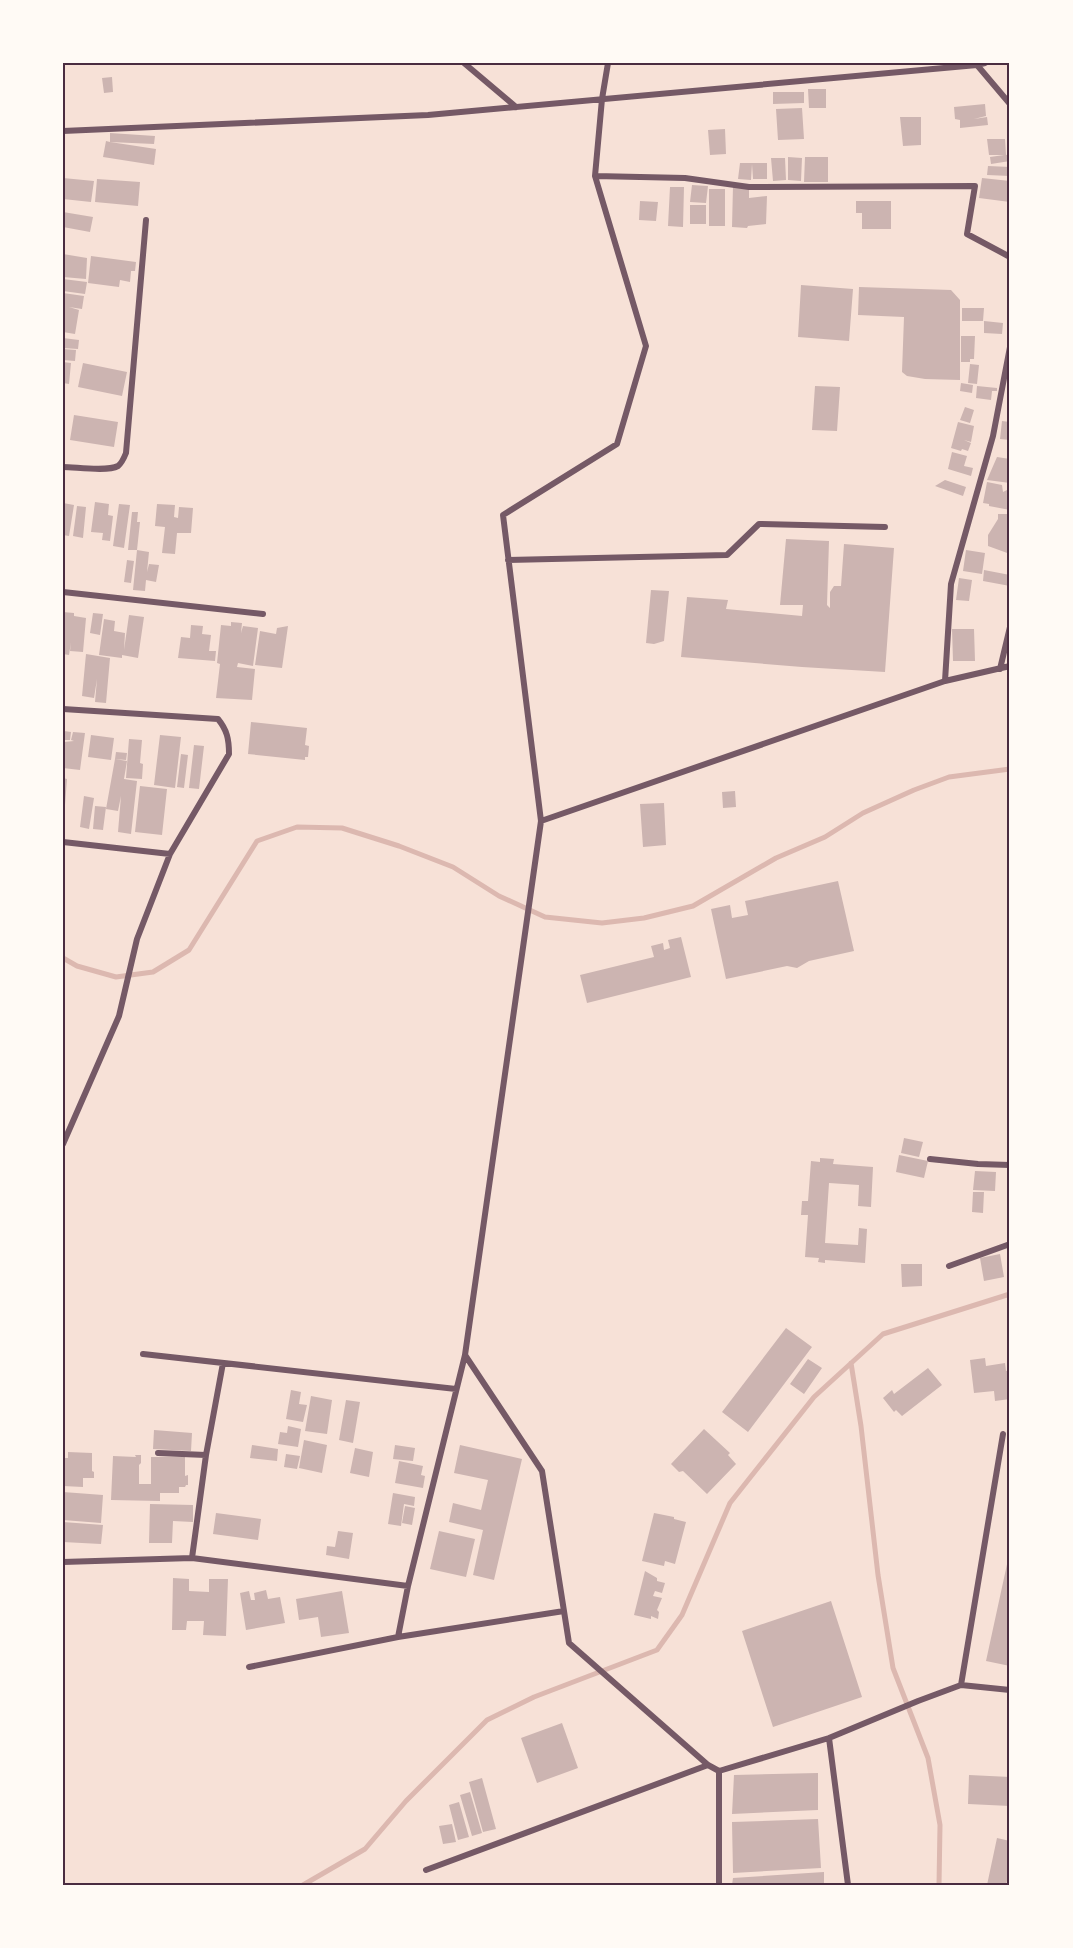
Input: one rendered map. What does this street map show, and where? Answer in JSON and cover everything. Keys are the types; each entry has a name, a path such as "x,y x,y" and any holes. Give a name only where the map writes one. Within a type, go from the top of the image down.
{"street":[{"path":"464,63 516,107"},
{"path":"398,1637 408,1586 465,1355 541,821 503,515 617,444 646,346 595,176 602,99 608,63"},
{"path":"63,131 428,115 985,63"},
{"path":"977,65 1010,104"},
{"path":"595,176 685,178 749,187 975,186 967,234 1010,257"},
{"path":"63,467 109,468 123,461 126,453 146,220"},
{"path":"945,681 951,584 993,436 1010,347"},
{"path":"508,560 727,555 759,524 885,527"},
{"path":"63,592 263,614"},
{"path":"1000,669 1010,627"},
{"path":"541,821 945,681 1010,666"},
{"path":"63,709 218,719 229,739 229,754 170,854 137,939 119,1016 63,1144"},
{"path":"63,842 170,854"},
{"path":"930,1159 1010,1165"},
{"path":"949,1266 1010,1245"},
{"path":"142,1354 456,1389"},
{"path":"465,1355 542,1471 569,1643 708,1765 719,1771 829,1738 961,1685 1010,1690"},
{"path":"192,1558 206,1455 223,1363"},
{"path":"961,1685 1003,1434"},
{"path":"158,1453 206,1455"},
{"path":"63,1562 192,1558 408,1586"},
{"path":"249,1667 398,1637 564,1611"},
{"path":"829,1738 848,1885"},
{"path":"426,1870 708,1765"},
{"path":"719,1771 719,1885"}],"building":[{"path":"112,77 113,92 104,93 102,78"},
{"path":"808,89 826,89 826,108 809,108"},
{"path":"773,92 804,92 804,103 773,104"},
{"path":"985,104 986,116 974,119 987,117 988,125 960,128 960,120 955,119 954,107"},
{"path":"802,108 804,139 778,140 776,109"},
{"path":"900,117 921,117 921,145 903,146"},
{"path":"725,129 726,154 710,155 708,130"},
{"path":"110,133 155,136 154,144 110,142"},
{"path":"987,139 1005,139 1006,155 1010,154 1010,161 991,164 990,157 1004,155 989,155"},
{"path":"106,141 156,149 154,165 103,157"},
{"path":"788,157 802,158 801,181 788,180"},
{"path":"805,157 828,157 828,182 804,182"},
{"path":"771,158 785,158 786,180 773,181"},
{"path":"740,163 767,163 767,179 753,179 752,164 751,180 738,179"},
{"path":"988,166 1010,167 1010,176 987,175"},
{"path":"63,178 94,181 91,202 63,199"},
{"path":"982,178 1010,181 1010,202 979,198"},
{"path":"97,179 140,182 138,206 95,202"},
{"path":"692,185 708,186 706,203 690,202"},
{"path":"733,186 749,187 749,198 767,196 766,224 747,228 732,227"},
{"path":"670,187 684,187 683,227 668,226"},
{"path":"709,189 725,189 725,226 709,226"},
{"path":"640,201 658,202 656,221 639,220"},
{"path":"856,201 891,201 891,229 862,229 862,213 856,213"},
{"path":"690,205 706,205 706,224 690,224"},
{"path":"63,212 93,217 90,232 63,227"},
{"path":"63,254 87,258 86,279 63,277"},
{"path":"91,256 136,262 135,271 131,271 130,282 120,280 119,287 88,283"},
{"path":"63,279 87,282 85,294 63,291"},
{"path":"801,285 853,289 849,341 798,337"},
{"path":"859,287 951,290 960,300 960,380 925,379 907,376 902,372 904,317 858,315"},
{"path":"63,293 84,296 82,309 69,307 79,310 75,334 63,332"},
{"path":"962,308 984,308 983,321 962,321"},
{"path":"984,321 1003,323 1002,334 984,333"},
{"path":"961,336 975,336 974,359 970,359 970,362 961,362"},
{"path":"63,338 79,340 78,349 63,348"},
{"path":"63,349 76,350 75,361 63,360"},
{"path":"63,362 71,363 69,384 63,383"},
{"path":"83,363 127,372 122,396 78,387"},
{"path":"970,364 979,365 977,384 968,383"},
{"path":"961,383 973,385 972,393 960,391"},
{"path":"815,386 840,387 837,431 812,430"},
{"path":"977,386 997,388 997,391 992,391 991,400 976,398"},
{"path":"965,407 974,410 970,423 960,420"},
{"path":"74,415 118,422 114,447 70,440"},
{"path":"1002,421 1010,422 1010,440 1000,439"},
{"path":"958,422 974,426 971,442 964,440 971,443 968,451 951,448"},
{"path":"952,452 967,456 964,466 973,468 971,476 948,469"},
{"path":"997,457 1010,459 1010,483 987,480"},
{"path":"945,480 966,487 963,496 935,486"},
{"path":"987,482 1002,485 1003,492 1007,490 1008,484 1010,485 1010,510 983,503"},
{"path":"95,502 109,504 108,515 113,516 110,541 102,540 103,533 91,532"},
{"path":"63,503 74,505 69,536 63,535"},
{"path":"119,504 130,505 124,548 113,546"},
{"path":"157,504 175,505 174,517 178,518 179,507 193,508 191,533 177,533 175,554 162,553 165,527 155,526"},
{"path":"77,506 86,507 83,538 73,536"},
{"path":"132,512 138,512 137,522 140,522 137,550 128,550"},
{"path":"998,514 1010,514 1010,554 988,546 988,535 998,519"},
{"path":"786,539 829,541 827,605 830,608 830,592 834,586 841,586 844,544 894,548 885,672 681,657 687,597 728,600 726,609 802,616 803,605 780,605"},
{"path":"137,550 149,552 147,572 149,564 159,565 156,582 146,580 145,591 133,590"},
{"path":"966,550 985,553 982,574 963,571"},
{"path":"127,560 134,561 131,583 124,582"},
{"path":"984,570 1010,575 1010,586 983,581"},
{"path":"959,578 972,580 969,601 956,600"},
{"path":"651,590 669,591 664,641 654,644 646,643"},
{"path":"63,612 74,613 74,616 86,618 83,652 70,651 71,642 69,655 63,654"},
{"path":"93,613 103,614 100,635 90,633"},
{"path":"129,615 144,617 138,658 99,655 104,619 115,621 114,631 125,633 124,650"},
{"path":"231,622 242,623 241,633 243,626 258,628 253,666 238,663 237,667 255,669 252,700 216,698 221,625 231,626"},
{"path":"191,625 203,626 202,634 211,635 209,651 216,651 215,661 178,658 181,637 190,638"},
{"path":"288,626 282,668 255,665 260,631 276,634 277,628"},
{"path":"952,629 974,629 975,661 953,661"},
{"path":"86,654 110,658 106,703 95,702 97,679 94,698 82,696"},
{"path":"251,722 307,728 305,745 309,746 308,757 305,757 305,760 248,754"},
{"path":"64,731 71,732 70,740 63,740"},
{"path":"73,732 85,733 80,770 63,768 64,742 74,741 71,740"},
{"path":"91,735 114,738 111,760 88,757"},
{"path":"160,735 181,737 175,788 154,785"},
{"path":"129,739 142,740 140,763 143,764 142,779 126,778"},
{"path":"194,745 204,746 199,789 189,788"},
{"path":"116,752 127,753 126,760 115,759"},
{"path":"181,754 188,755 184,788 177,787"},
{"path":"115,759 127,761 124,779 137,781 131,834 118,832 121,796 118,811 106,809"},
{"path":"63,778 67,779 65,805 63,805"},
{"path":"140,786 167,789 162,835 135,832"},
{"path":"735,791 736,807 723,808 722,792"},
{"path":"84,796 94,798 89,829 80,827"},
{"path":"664,803 666,845 643,847 640,804"},
{"path":"95,806 106,807 103,830 93,829"},
{"path":"838,881 854,951 809,961 797,968 787,966 726,979 711,909 730,905 732,918 748,915 745,901"},
{"path":"681,937 691,977 587,1003 580,975 654,957 651,946 663,943 664,950 670,948 668,940"},
{"path":"904,1138 923,1142 919,1157 901,1153"},
{"path":"899,1155 928,1161 924,1178 896,1172"},
{"path":"820,1158 834,1159 833,1164 873,1167 871,1207 858,1206 859,1185 829,1183 825,1243 858,1245 859,1228 867,1229 865,1263 825,1260 825,1263 818,1262 819,1258 805,1257 808,1215 801,1215 802,1201 808,1201 811,1161 820,1162"},
{"path":"975,1171 996,1172 995,1191 973,1190"},
{"path":"973,1192 984,1192 983,1213 972,1212"},
{"path":"1000,1254 1004,1277 984,1281 980,1258"},
{"path":"901,1264 922,1264 922,1286 902,1287"},
{"path":"786,1328 812,1347 748,1432 722,1412"},
{"path":"985,1358 986,1366 1005,1363 1006,1371 1010,1370 1010,1399 995,1401 994,1391 974,1393 970,1360"},
{"path":"808,1359 822,1368 804,1394 790,1384"},
{"path":"928,1368 942,1385 902,1416 896,1410 894,1412 883,1398 892,1390 894,1394"},
{"path":"291,1390 301,1392 299,1404 307,1405 303,1422 286,1419"},
{"path":"311,1396 332,1400 327,1434 305,1431"},
{"path":"346,1400 360,1402 353,1443 339,1440"},
{"path":"288,1426 301,1429 298,1447 278,1444 280,1432 287,1433"},
{"path":"704,1429 730,1453 728,1455 736,1464 707,1494 683,1471 679,1472 671,1464"},
{"path":"154,1430 192,1433 191,1451 153,1449"},
{"path":"304,1440 327,1445 322,1473 299,1468"},
{"path":"252,1445 278,1449 277,1461 250,1458"},
{"path":"395,1445 415,1448 413,1461 393,1459"},
{"path":"460,1445 522,1459 494,1580 473,1575 483,1530 449,1522 453,1503 481,1510 488,1480 454,1473"},
{"path":"355,1448 373,1452 369,1477 350,1473"},
{"path":"68,1452 92,1453 94,1478 83,1478 83,1487 63,1486 63,1458 68,1458"},
{"path":"286,1454 300,1456 297,1469 284,1467"},
{"path":"135,1455 141,1455 139,1484 151,1484 151,1457 185,1457 185,1476 188,1475 188,1485 179,1487 179,1493 160,1493 160,1501 111,1500 113,1456 136,1457"},
{"path":"399,1461 423,1466 421,1475 425,1476 423,1488 395,1483"},
{"path":"63,1492 103,1495 101,1523 63,1520"},
{"path":"393,1493 415,1497 414,1506 404,1504 401,1526 388,1524"},
{"path":"150,1504 193,1505 193,1522 173,1521 172,1543 149,1543"},
{"path":"405,1506 415,1508 412,1525 402,1523"},
{"path":"216,1513 261,1519 258,1540 213,1534"},
{"path":"654,1513 686,1522 675,1564 665,1561 664,1566 642,1561"},
{"path":"63,1522 103,1525 101,1544 63,1542"},
{"path":"338,1531 353,1533 349,1559 326,1555 327,1546 335,1547"},
{"path":"439,1531 475,1539 466,1577 430,1569"},
{"path":"1010,1556 1010,1666 986,1661"},
{"path":"645,1571 657,1578 657,1581 665,1583 662,1593 655,1591 653,1596 662,1598 657,1610 658,1619 651,1616 651,1619 634,1615"},
{"path":"173,1578 189,1579 189,1591 209,1592 209,1579 228,1579 226,1636 203,1635 204,1621 187,1621 186,1630 172,1630"},
{"path":"266,1590 268,1599 280,1597 285,1623 246,1630 240,1593 249,1591 251,1600 255,1600 254,1593"},
{"path":"342,1591 349,1633 321,1637 318,1617 299,1620 296,1599"},
{"path":"831,1601 862,1697 773,1727 742,1631"},
{"path":"562,1723 578,1768 537,1783 521,1738"},
{"path":"818,1773 818,1810 732,1814 734,1775"},
{"path":"969,1775 1010,1777 1010,1806 968,1804"},
{"path":"482,1778 496,1829 483,1832 469,1782"},
{"path":"470,1792 482,1833 472,1836 460,1795"},
{"path":"459,1802 469,1837 458,1840 449,1805"},
{"path":"818,1819 821,1868 733,1873 732,1822"},
{"path":"452,1824 456,1842 443,1844 439,1826"},
{"path":"997,1838 1010,1841 1010,1866 1006,1885 987,1885"},
{"path":"824,1872 824,1885 732,1885 733,1878"}],"waterway":[{"path":"63,958 77,966 116,977 153,972 189,950 257,841 297,827 342,828 399,846 453,867 499,896 545,917 602,923 644,918 693,906 776,858 825,837 863,813 914,790 949,777 1010,769"},
{"path":"303,1885 365,1849 406,1801 487,1720 534,1697 657,1650 682,1615 730,1503 814,1397 883,1334 1010,1294"},
{"path":"851,1363 861,1426 878,1575 893,1668 928,1758 940,1825 939,1885"}]}
